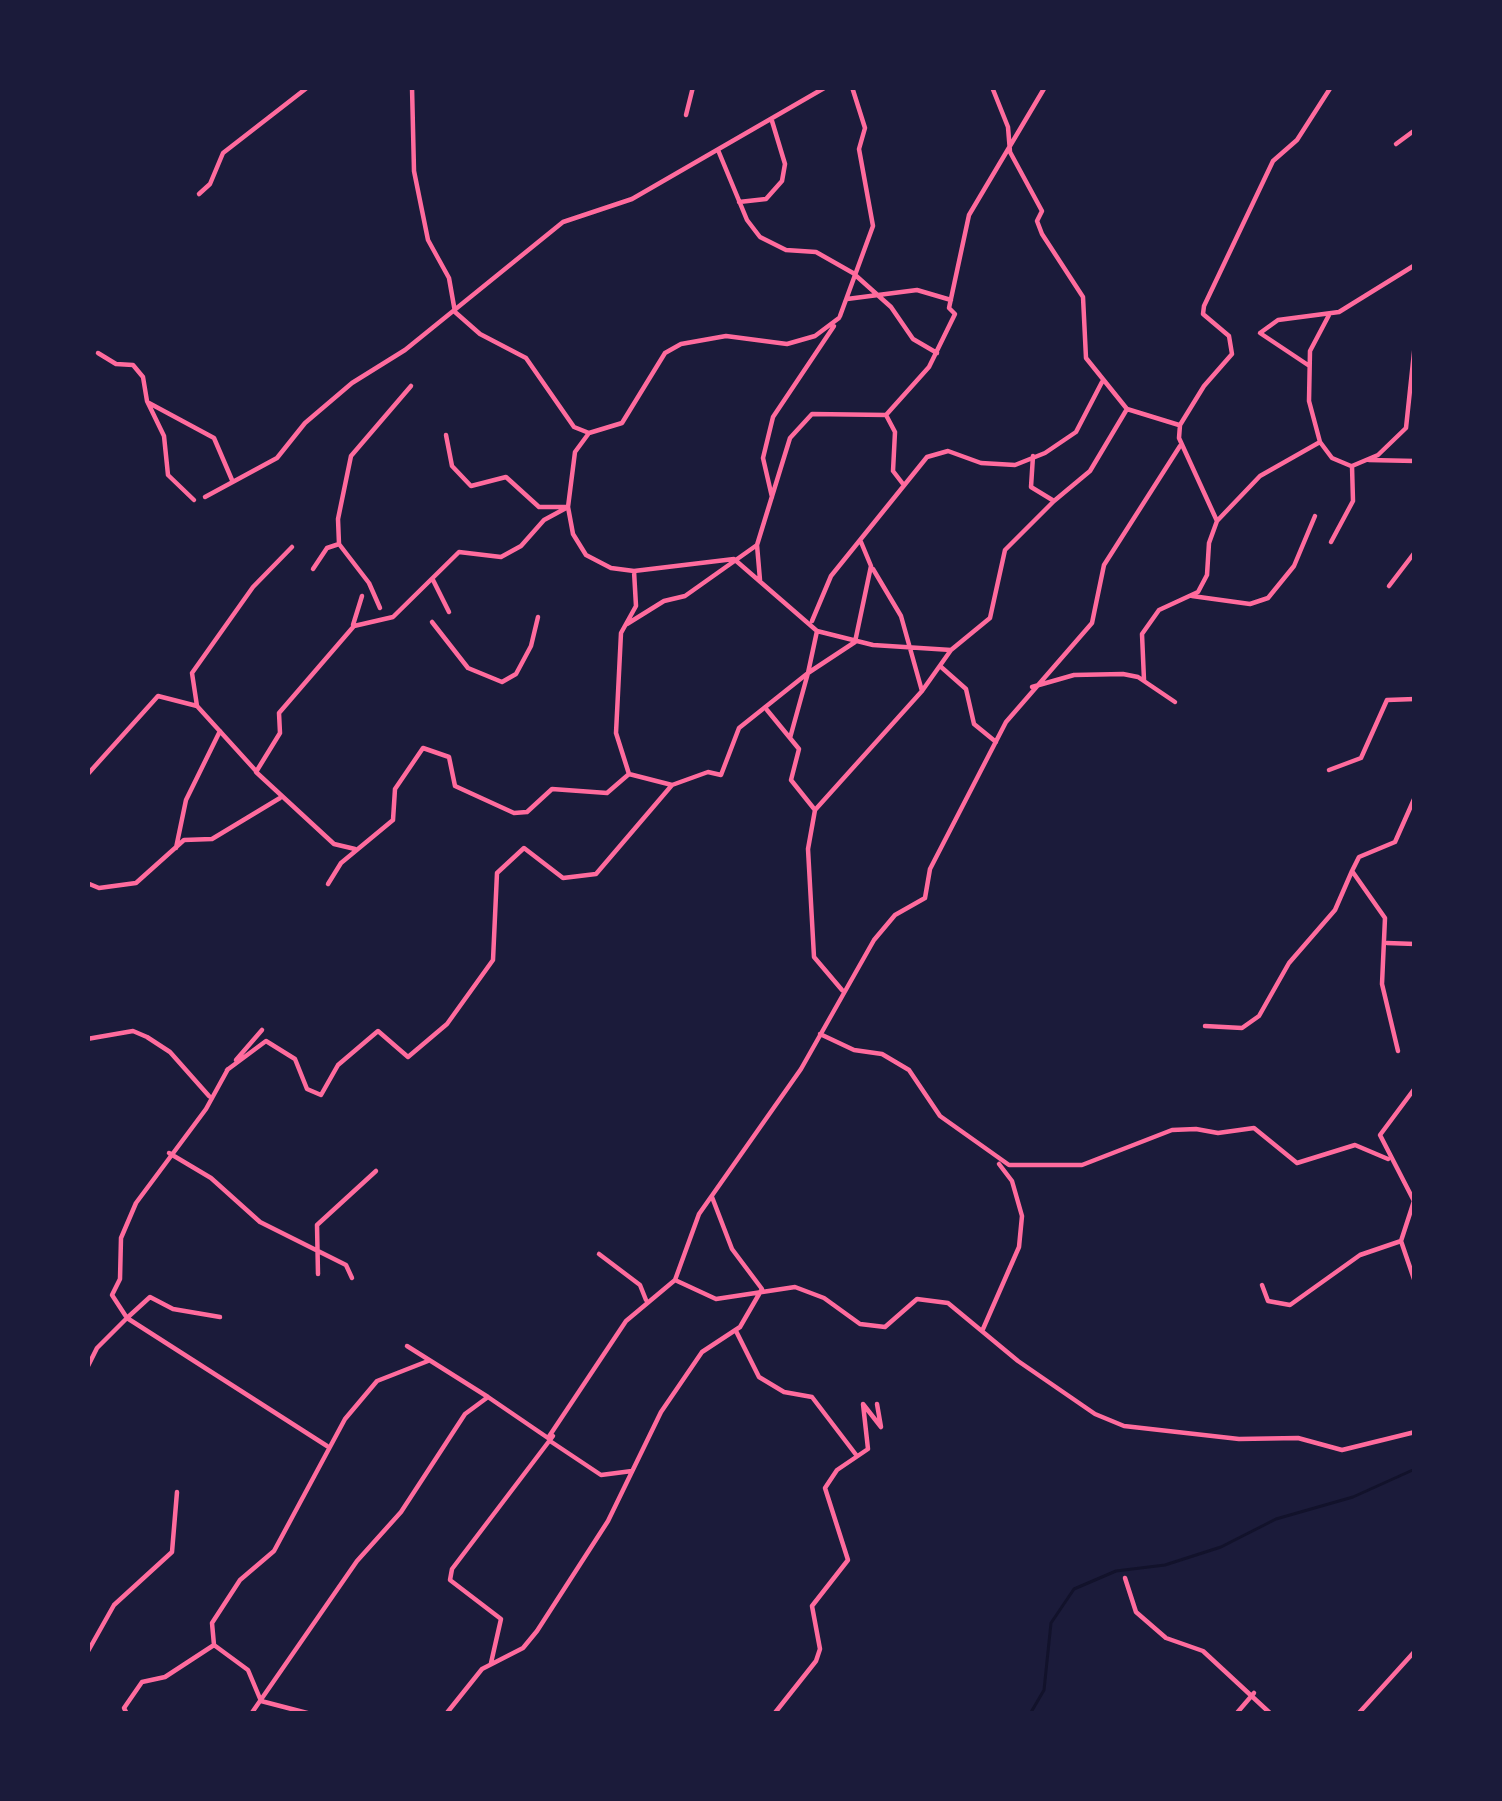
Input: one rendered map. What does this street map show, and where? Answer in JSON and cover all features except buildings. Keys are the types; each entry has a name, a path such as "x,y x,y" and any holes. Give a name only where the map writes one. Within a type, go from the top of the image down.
{"street":[{"path":"199,194 210,184 223,153 308,87"},
{"path":"412,87 414,171 428,240 449,278 454,312 480,334 526,358 574,427 589,433 622,423 665,353 681,344 727,336 787,344 814,336 839,318"},
{"path":"686,115 693,87"},
{"path":"205,497 277,458 305,423 352,383 454,312 563,221 632,199 826,87"},
{"path":"773,503 764,458 773,416 839,318 874,226 861,172 865,128 852,87"},
{"path":"992,87 1008,127 1010,152 1042,211 1036,221 1083,297 1082,340 1102,382 1127,410 1180,425"},
{"path":"886,415 937,353 955,314 951,300 969,215 1045,87"},
{"path":"1217,520 1180,446 1180,425 1232,354 1229,336 1203,314 1231,242 1260,197 1274,161 1297,140 1331,87"},
{"path":"739,202 766,199 782,181 785,164 772,121"},
{"path":"1396,144 1415,130"},
{"path":"718,150 747,220 760,237 786,250 816,252 853,273 913,339 937,353"},
{"path":"1308,365 1260,333 1285,319 1329,315 1415,265"},
{"path":"847,299 917,290 951,300"},
{"path":"1329,315 1315,338 1308,365 1309,401 1321,442 1332,458 1352,466 1369,460 1415,461"},
{"path":"1415,343 1406,428 1415,440"},
{"path":"98,353 138,368 164,436 168,475 194,500"},
{"path":"812,621 822,590 903,484 934,453 949,451 981,463 1015,465 1076,432 1102,382"},
{"path":"380,608 369,583 339,544 351,456 411,386"},
{"path":"147,401 214,438 232,480"},
{"path":"842,990 814,957 808,849 815,810 922,691 951,650 990,618 1005,550 1090,471 1127,410"},
{"path":"760,580 757,545 790,438 812,414 886,415"},
{"path":"886,415 895,432 892,471 903,484"},
{"path":"1369,460 1406,428"},
{"path":"589,433 571,466 568,507 573,534 586,555 634,571 734,560 776,600 812,621 817,631 790,738"},
{"path":"446,435 452,466 471,486 506,477 539,507 568,507"},
{"path":"1144,680 1142,634 1160,610 1192,596 1207,575 1217,520 1260,476 1321,442"},
{"path":"407,1346 548,1438 626,1321 675,1280 699,1214 820,1034 842,990 895,915 925,898 931,869 996,742 1032,687 1091,622 1106,561 1180,446"},
{"path":"1033,456 1031,487 1054,501"},
{"path":"1330,542 1353,501 1352,466"},
{"path":"352,628 393,617 459,552 501,557 521,546 544,520 568,507"},
{"path":"1192,596 1250,604 1268,598 1294,566 1315,516"},
{"path":"861,542 901,616 922,691"},
{"path":"313,569 327,548 339,544"},
{"path":"627,624 664,601 686,596 757,545"},
{"path":"196,706 192,674 253,587 292,547"},
{"path":"1389,586 1415,552"},
{"path":"227,1070 266,1041 296,1059 307,1089 321,1095 338,1065 378,1031 408,1058 447,1024 494,960 496,873 524,848 563,878 596,874 672,785 707,772 721,775 739,728 767,710 783,688 855,642 871,566"},
{"path":"629,774 616,733 617,673 627,624 636,606 634,571"},
{"path":"433,580 449,612"},
{"path":"256,772 280,733 279,713 352,628 362,596"},
{"path":"433,622 468,668 502,682 524,660 539,630 538,617"},
{"path":"817,631 911,650 951,650"},
{"path":"940,666 966,689 974,724 996,742"},
{"path":"1032,687 1086,674 1144,680 1175,702"},
{"path":"87,776 158,696 196,706 256,772 334,844 355,849"},
{"path":"1329,770 1361,758 1387,700 1415,699"},
{"path":"767,710 799,749 791,780 815,810"},
{"path":"176,848 186,800 220,729"},
{"path":"328,884 341,863 394,820 395,788 423,748 448,757 455,786 514,813 527,812 552,789 607,793 629,774"},
{"path":"629,774 672,785"},
{"path":"87,884 99,888 136,883 184,840 228,832 282,797"},
{"path":"1205,1026 1242,1028 1259,1016 1295,955 1335,910 1359,857 1395,842 1415,797"},
{"path":"1352,871 1385,918 1382,984 1398,1051"},
{"path":"1387,944 1415,944"},
{"path":"262,1030 227,1070 206,1109 136,1203 121,1238 120,1279 112,1295 127,1318 327,1446"},
{"path":"87,1039 133,1031 147,1037 170,1052 209,1096"},
{"path":"820,1034 854,1050 881,1054 909,1070 930,1106 1009,1166 1082,1165 1172,1130 1255,1129 1297,1163 1355,1145 1388,1159"},
{"path":"1415,1088 1380,1135 1388,1159 1414,1202 1401,1241 1415,1282"},
{"path":"169,1154 211,1178 260,1222 314,1253 346,1264 352,1279"},
{"path":"983,1329 1019,1246 1022,1216 1012,1181 996,1159"},
{"path":"318,1274 316,1225 376,1171"},
{"path":"713,1194 711,1205 732,1250 762,1289"},
{"path":"1262,1285 1268,1301 1290,1305 1360,1255 1401,1241"},
{"path":"599,1254 640,1285 646,1300"},
{"path":"675,1280 716,1299 795,1287 824,1298 860,1324 885,1327 917,1299 948,1303 1018,1361 1095,1414 1124,1426 1239,1438 1298,1438 1342,1450 1415,1432"},
{"path":"446,1714 491,1663 523,1648 538,1631 608,1521 661,1412 702,1352 736,1331 762,1289"},
{"path":"87,1368 97,1348 150,1297 193,1314 220,1316"},
{"path":"491,1663 501,1619 451,1580 452,1569 550,1441 626,1321"},
{"path":"736,1331 759,1377 784,1392 812,1396 857,1456"},
{"path":"261,1701 248,1670 214,1645 212,1622 240,1580 274,1551 309,1492 327,1446 377,1381 428,1361"},
{"path":"251,1714 357,1561 401,1512 465,1414 488,1397"},
{"path":"774,1714 820,1649 812,1606 848,1560 825,1488 868,1449 863,1403 881,1427 877,1405"},
{"path":"550,1441 601,1475 632,1471"},
{"path":"87,1652 114,1605 172,1552 177,1492"},
{"path":"1125,1579 1136,1612 1166,1638 1203,1652 1254,1693 1271,1714"},
{"path":"127,1714 124,1708 142,1682 165,1677 214,1645"},
{"path":"1358,1714 1415,1651"},
{"path":"1236,1714 1254,1693"},
{"path":"261,1701 310,1714"}],"waterway":[{"path":"1030,1714 1044,1690 1051,1623 1074,1589 1116,1571 1165,1565 1221,1547 1276,1519 1353,1497 1415,1469"}]}
